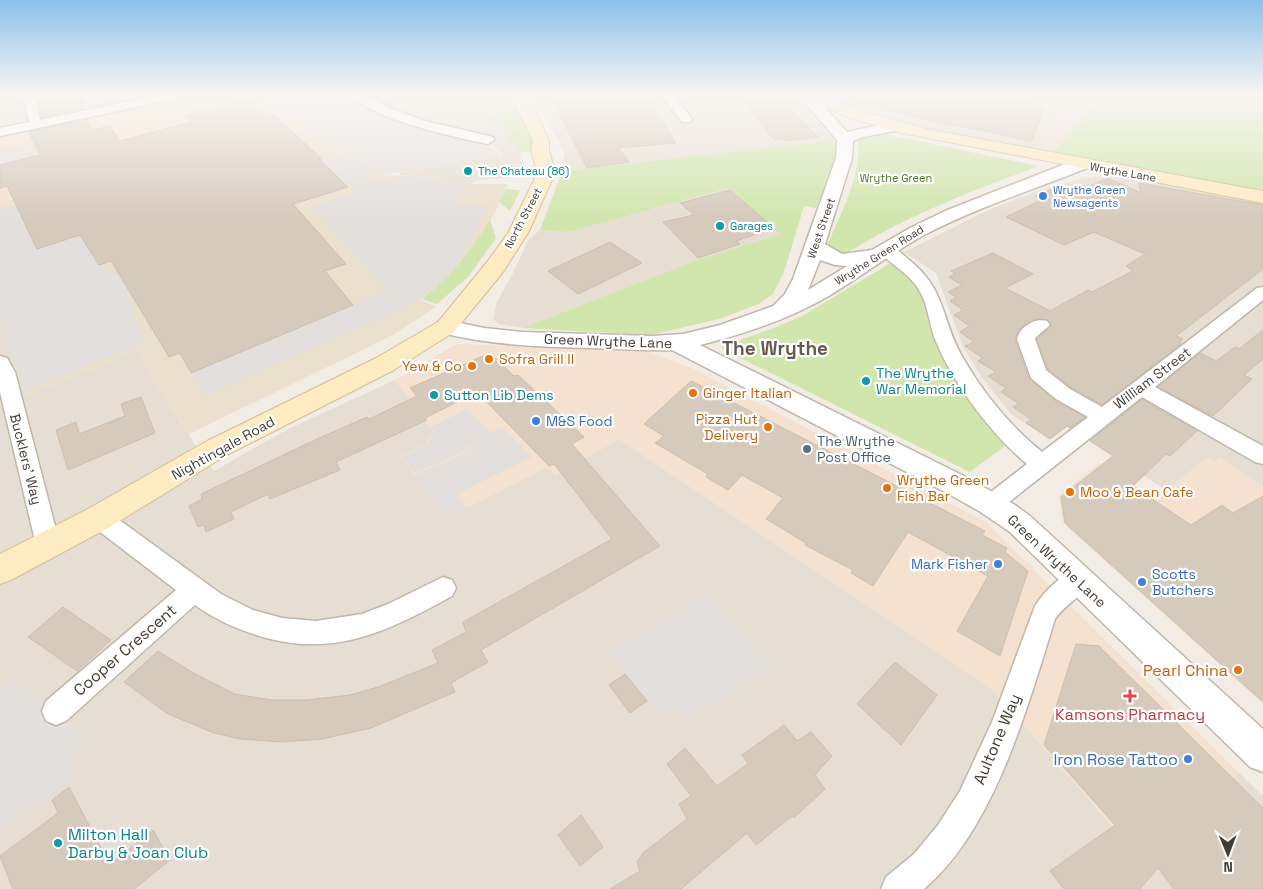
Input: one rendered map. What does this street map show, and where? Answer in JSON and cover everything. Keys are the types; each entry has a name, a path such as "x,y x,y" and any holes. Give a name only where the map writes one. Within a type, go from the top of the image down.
{"main road":[{"name":"North Street","path":"446,327 495,267 518,233 542,180 545,168 540,150 542,141 540,136"},
{"name":"Wrythe Lane","path":"942,136 1263,197"},
{"name":"Nightingale Road","path":"0,570 100,518 217,448 385,364 446,327"}],"street":[{"path":"470,136 488,140"},
{"path":"842,136 845,140 853,136"},
{"name":"West Street","path":"782,310 798,290 815,246 842,167 845,140"},
{"name":"Wrythe Green Road","path":"676,342 703,337 782,310 810,297 924,227 964,209 1055,176 1081,164"},
{"path":"815,246 828,256 841,261 853,260 881,252 917,275 928,290 946,344 963,373 1016,441 1042,464 992,504"},
{"name":"William Street","path":"1042,464 1263,292"},
{"path":"1041,325 1027,334 1026,339 1038,373 1063,394 1102,416"},
{"name":"Green Wrythe Lane","path":"446,327 485,336 676,342 992,504 1020,524 1263,754"},
{"name":"Bucklers' Way","path":"2,369 48,546"},
{"path":"1140,387 1263,456"},
{"path":"100,518 227,611 266,627 302,633 349,629 373,622 443,588"},
{"name":"Aultone Way","path":"898,889 937,856 968,807 1008,716 1044,614 1052,602 1078,580"},
{"name":"Cooper Crescent","path":"56,711 195,589"}],"shaded area":[{"path":"0,136 259,136 0,210"},
{"path":"259,136 321,136 344,152 353,150 383,175 444,177 441,184 508,184 494,214 462,263 443,283 421,300 436,307 391,336 189,434 136,351 25,396 0,322 0,210"},
{"path":"320,136 463,136 481,141 500,154 383,175 354,151 344,152"},
{"path":"470,136 533,136 538,150 520,152 523,175 475,181 471,184 441,184 443,177 399,175 401,172 502,154 488,140"},
{"path":"556,136 831,136 834,140 562,171 565,153"},
{"path":"954,136 1042,136 1032,152"},
{"path":"1042,136 1067,136 1051,155 1032,152"},
{"path":"34,142 38,155 0,165 0,150"},
{"path":"351,153 375,174 365,180 395,183 399,176 443,177 440,184 466,185 457,205 489,207 457,264 443,281 403,308 206,395 191,373 388,290 311,207 358,191 325,161"},
{"path":"1112,175 1144,177 1263,199 1263,487 1220,457 1216,462 1208,457 1166,490 1067,426 1050,439 1011,414 981,376 963,347 936,273 904,252 986,211 1034,192 1081,179"},
{"path":"78,188 37,248 82,235 99,265 111,273 231,233 246,256 128,296 146,341 24,391 0,322 0,209"},
{"path":"728,188 782,234 700,259 522,328 499,324 493,319 497,302 528,241 540,230 568,232"},
{"path":"0,322 25,396 136,351 203,457 214,471 286,430 395,380 433,432 426,444 401,456 547,468 555,475 619,439 992,689 1134,851 1239,773 1263,796 1263,889 0,889"},
{"path":"457,344 645,351 694,369 987,523 1239,773 1134,851 992,689 619,439 554,475 546,468 447,518 400,456 426,444 433,432 395,380"},
{"path":"467,409 491,433 501,427 532,457 457,494 466,508 447,518 415,475 470,451 468,447 481,439 466,446 468,450 415,473 402,457 428,444 434,432 431,427"},
{"path":"1208,457 1215,462 1220,457 1263,487 1263,704 1063,523 1059,495 1100,463 1155,499"},
{"path":"705,596 771,667 688,720 677,706 662,718 610,651"},
{"path":"12,679 80,731 73,777 0,831 0,692"}],"green space":[{"path":"507,136 533,136 538,150 520,152"},
{"name":"Wrythe Green","path":"896,136 1039,166 917,215 841,255 827,246 853,182 858,155 858,141 865,137"},
{"path":"1067,136 1263,136 1263,197 1051,155"},
{"path":"834,140 835,158 833,167 816,208 804,206 784,272 773,294 759,304 719,319 651,335 522,328 700,259 781,234 728,188 568,232 540,230 562,171"},
{"path":"506,189 520,190 510,211 499,202"},
{"path":"490,220 496,238 468,277 437,304 422,299 460,263"},
{"path":"892,262 913,282 919,291 931,330 954,378 1005,446 970,472 722,349 723,346 804,315"}],"building":[{"path":"31,136 117,136 120,141 137,136 297,136 348,187 293,204 346,264 325,271 353,305 191,373 180,353 169,357 111,261 99,265 80,235 37,249 7,186 0,188 0,165 40,155"},
{"path":"571,136 672,136 676,143 618,148 629,162 587,168"},
{"path":"771,136 818,137 786,141 784,139 774,140"},
{"path":"1010,136 1034,136 1032,141"},
{"path":"1108,178 1141,193 1139,183 1263,205 1263,269 1176,336 1183,339 1179,343 1181,344 1102,405 1071,387 1048,369 1037,339 1051,326 1048,320 1037,319 1024,325 1017,333 1015,340 1029,379 1055,401 1085,417 1070,428 1067,426 1050,439 1026,423 1032,420 1013,407 1019,404 1001,392 1006,388 988,376 996,372 978,361 983,358 965,346 974,342 960,332 969,326 954,315 963,310 950,301 956,297 948,292 962,285 949,277 955,274 951,271 993,253 1033,274 1005,288 1050,311 1088,290 1092,292 1133,271 1126,266 1145,254 1094,232 1064,245 1006,217 1041,200 1035,196 1059,186 1075,193"},
{"path":"730,190 774,228 736,241 740,244 698,258 663,222 694,215 680,203"},
{"path":"610,242 642,263 578,294 548,271"},
{"path":"1263,330 1263,359 1244,375 1252,379 1213,416 1158,387 1200,353 1216,361 1235,347 1239,349"},
{"path":"490,353 514,376 518,375 584,437 572,444 660,546 481,650 488,662 451,683 455,692 371,728 322,739 281,742 240,739 214,733 168,714 124,682 158,651 197,675 235,694 272,700 306,700 350,695 378,687 438,663 432,650 466,632 463,622 612,539 554,464 549,466 477,392 425,418 427,420 336,462 340,470 270,499 268,494 231,512 234,519 206,532 204,525 198,527 189,506 202,499 201,494 317,439 367,417 369,419 417,396 410,388"},
{"path":"691,381 985,531 982,535 1007,548 1005,552 1028,571 1000,656 957,631 988,576 908,532 873,586 851,573 853,570 805,545 806,543 766,519 783,498 742,475 728,490 706,477 708,474 655,443 664,436 644,424"},
{"path":"141,397 155,433 68,470 56,430 76,422 79,434 125,416 121,404"},
{"path":"1142,399 1197,431 1170,456 1166,454 1133,486 1191,525 1222,505 1233,513 1263,496 1263,702 1065,523 1061,497 1113,456 1090,441"},
{"path":"63,607 111,640 77,671 28,637"},
{"path":"1076,644 1099,646 1263,808 1263,889 1174,889 1158,868 1140,889 1064,889 1050,871 1115,825 1044,745"},
{"path":"895,662 937,695 901,745 857,704"},
{"path":"625,674 647,701 630,713 609,685"},
{"path":"784,725 797,741 811,732 832,756 815,775 825,789 794,818 792,816 756,845 747,833 681,889 610,889 640,871 637,862 644,852 687,819 679,804 691,796 667,764 685,748 717,786 748,764 742,755"},
{"name":"Milton Hall Darby & Joan Club","path":"69,787 110,865 153,830 170,860 134,889 13,889 0,856 58,813 52,800"},
{"path":"581,815 603,847 580,866 558,835"}],"place":[{"name":"The Chateau (86)","path":"468,171"},
{"name":"Wrythe Green Newsagents","path":"1043,196"},
{"name":"Garages","path":"720,226"},
{"name":"Sofra Grill II","path":"489,359"},
{"name":"Yew & Co","path":"472,366"},
{"name":"The Wrythe War Memorial","path":"866,381"},
{"name":"Ginger Italian","path":"693,393"},
{"name":"Sutton Lib Dems","path":"434,395"},
{"name":"M&S Food","path":"536,421"},
{"name":"Pizza Hut Delivery","path":"768,427"},
{"name":"The Wrythe Post Office","path":"807,449"},
{"name":"Wrythe Green Fish Bar","path":"887,488"},
{"name":"Moo & Bean Cafe","path":"1070,492"},
{"name":"Mark Fisher","path":"998,564"},
{"name":"Scotts Butchers","path":"1142,582"},
{"name":"Pearl China","path":"1238,670"},
{"name":"Kamsons Pharmacy","path":"1130,696"},
{"name":"Iron Rose Tattoo","path":"1188,759"},
{"name":"Milton Hall Darby & Joan Club","path":"58,843"}],"district":[{"name":"The Wrythe","path":"775,348"}]}
